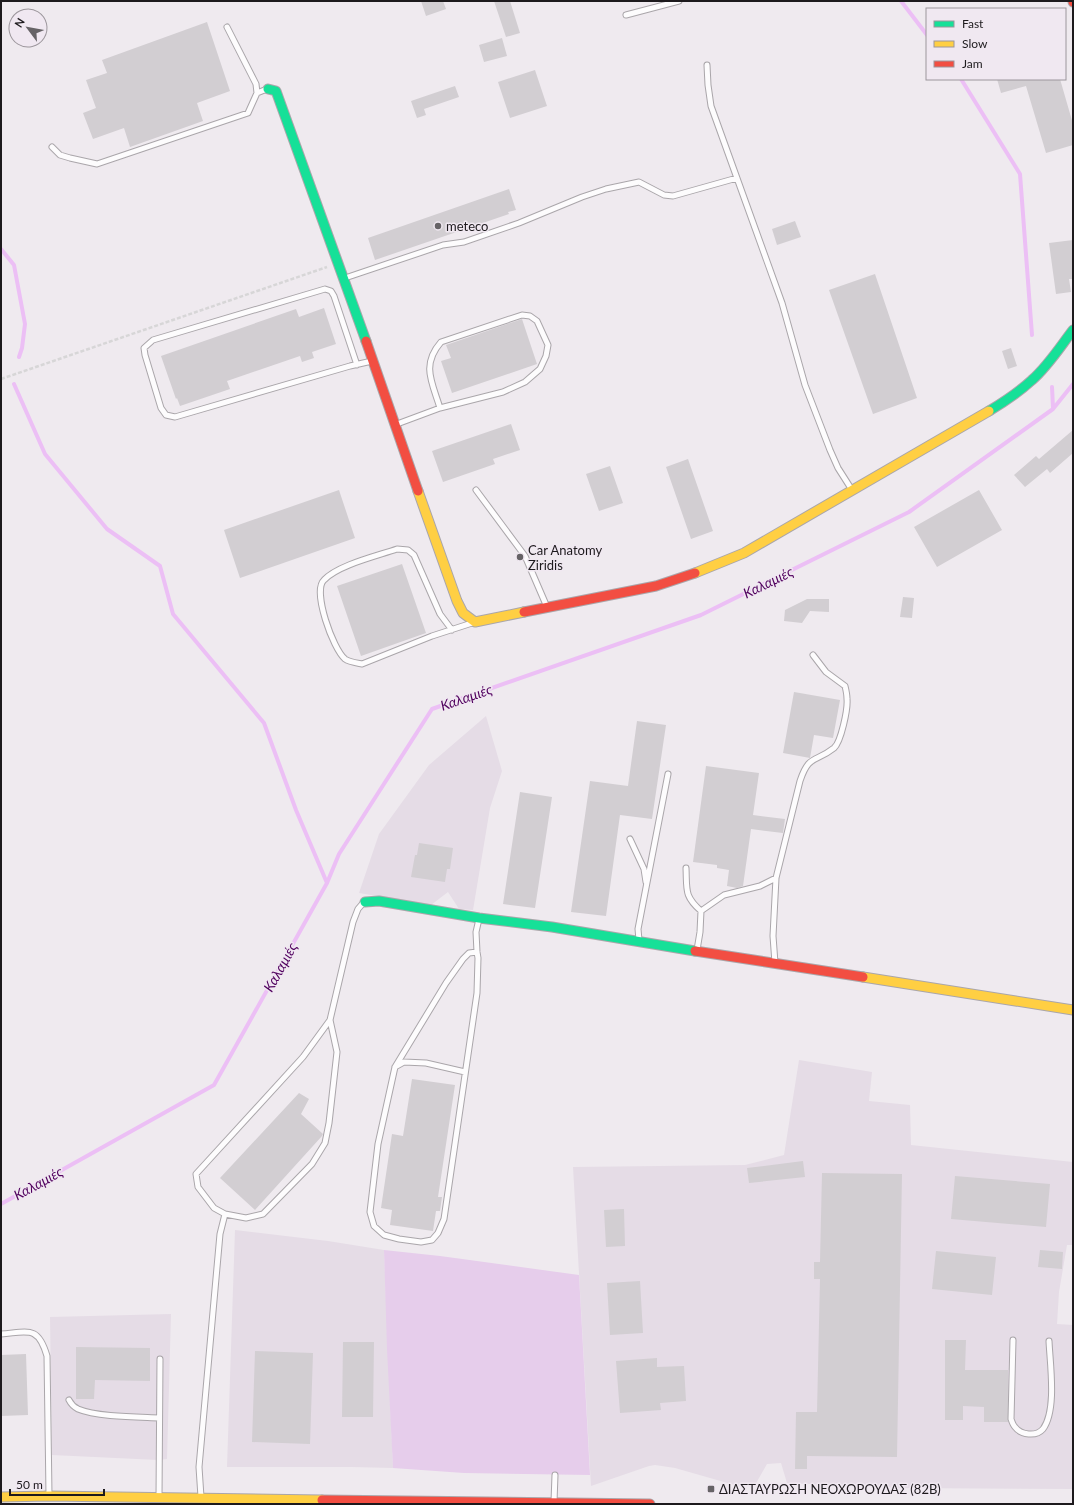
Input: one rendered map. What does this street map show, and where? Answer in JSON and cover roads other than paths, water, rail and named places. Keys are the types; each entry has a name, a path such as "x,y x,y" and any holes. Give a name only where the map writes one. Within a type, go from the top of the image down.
{"street":[{"path":"268,89 276,91 396,424 457,601 463,613 475,622 656,586 708,569 744,553 933,444 1008,397 1032,380 1049,362 1073,330"},
{"path":"365,902 379,901 479,918 552,927 776,964 1073,1010"},
{"path":"1,1497 49,1496 650,1504"}],"lane":[{"path":"626,15 679,1"},
{"path":"52,147 60,155 97,164 248,113 257,93 256,84 227,27"},
{"path":"707,65 711,106 782,303 805,385 830,450 841,473 852,490"},
{"path":"257,93 268,89"},
{"path":"344,278 442,245 464,242 518,223 606,188 639,182 664,194 673,196 736,178"},
{"path":"357,365 334,296 331,291 325,289 152,340 144,348 161,408 166,415 175,417 357,365 373,360"},
{"path":"396,424 440,408 503,392 525,382 540,369 546,356 548,345 536,321 530,316 522,315 441,342 433,351 430,363 430,373 440,408"},
{"path":"476,490 525,556 547,608"},
{"path":"452,630 440,614 414,555 408,550 397,549 336,570 323,580 319,589 323,611 334,644 345,659 362,664 432,636 452,630 475,622"},
{"path":"776,964 773,936 776,878 782,847 804,768 810,761 834,748 841,738 847,700 845,686 826,672 813,655"},
{"path":"640,942 638,929 668,774"},
{"path":"630,839 644,869 646,887"},
{"path":"686,868 687,895 692,903 701,911"},
{"path":"701,911 724,895 760,886 776,878"},
{"path":"330,1020 337,1052 329,1123 324,1143 312,1164 263,1214 246,1218 225,1214 214,1208 198,1187 196,1174 303,1057 330,1020 353,922 358,909 365,902"},
{"path":"697,951 701,911"},
{"path":"477,952 469,953 463,959 446,983 394,1067 378,1144 370,1212 374,1226 384,1235 421,1242 432,1240 438,1233 444,1220 477,993 478,958 476,932 479,918"},
{"path":"394,1067 404,1062 426,1063 465,1072"},
{"path":"201,1499 200,1460 220,1234 225,1214"},
{"path":"1,1334 31,1332 38,1336 44,1345 47,1356 49,1496"},
{"path":"1013,1340 1011,1419 1014,1427 1027,1434 1036,1433 1042,1430 1047,1421 1051,1406 1049,1341"},
{"path":"159,1498 160,1359"},
{"path":"69,1400 77,1409 94,1413 159,1418"},
{"path":"554,1475 554,1503"}],"waterway":[{"path":"901,1 926,34"},
{"path":"962,80 1020,174 1032,335"},
{"path":"1,249 14,265 25,324 22,348 19,357"},
{"path":"14,384 45,454 107,529 160,566 173,614 264,723 296,810 327,883"},
{"name":"Καλαμιές","path":"1,1204 214,1085 327,883 339,854 432,709 701,615 909,512 1053,409 1073,384"},
{"path":"1052,387 1053,408"}],"place":[{"name":"meteco","path":"438,226"},
{"name":"Car Anatomy Ziridis","path":"520,557"},
{"name":"ΔΙΑΣΤΑΥΡΩΣΗ ΝΕΟΧΩΡΟΥΔΑΣ (82Β)","path":"711,1489"}]}
